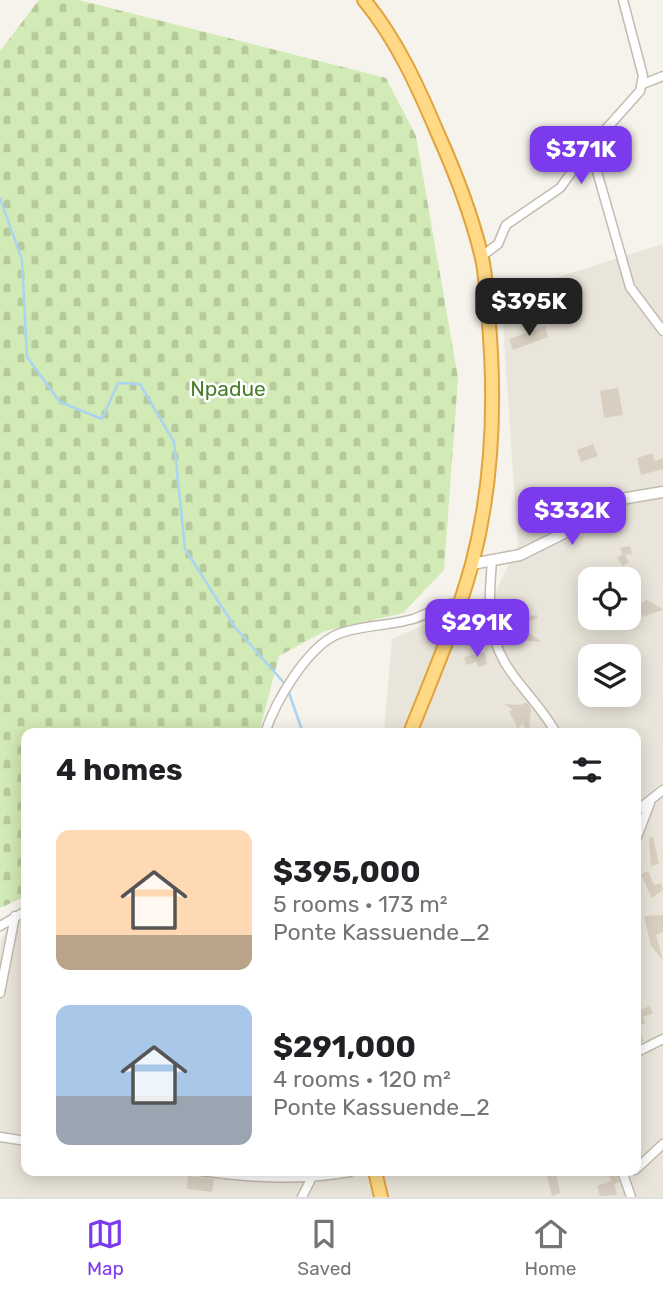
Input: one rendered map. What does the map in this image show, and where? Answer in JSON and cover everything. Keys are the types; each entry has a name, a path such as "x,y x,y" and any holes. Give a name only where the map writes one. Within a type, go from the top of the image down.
{"highway":[{"path":"365,0 378,17 417,85 449,158 482,256 492,356 493,429 485,503 472,564 412,728"},
{"path":"376,1176 381,1197"}],"street":[{"path":"623,0 643,84"},
{"path":"482,256 498,244 506,225 560,188 590,147 635,99 643,84 663,76"},
{"path":"590,147 630,287 663,331"},
{"path":"472,564 529,552 621,499 663,492"},
{"path":"492,561 489,610 496,641 506,665 547,716 553,728"},
{"path":"268,728 299,671 322,644 339,634 414,618 449,603 459,603"},
{"path":"641,808 660,793 663,804"},
{"path":"641,826 650,803"},
{"path":"0,926 21,914"},
{"path":"0,993 16,916"},
{"path":"641,1050 663,1039"},
{"path":"0,1136 21,1140"},
{"path":"641,1164 663,1144"},
{"path":"235,1176 256,1179 311,1179 326,1176"},
{"path":"624,1176 631,1197"},
{"path":"302,1197 311,1179"}],"shaded area":[{"path":"663,244 663,1197 0,1197 0,951 1,940 15,916 21,914 21,1176 641,1176 641,728 384,728 392,639 495,593 518,546 501,295"}],"green space":[{"name":"Npadue","path":"39,0 79,0 386,78 416,136 458,378 444,570 403,613 325,631 279,656 260,728 21,728 21,898 0,908 0,51"}],"building":[{"path":"545,326 548,337 513,350 509,339"},
{"path":"618,388 623,415 604,418 600,391"},
{"path":"593,444 598,456 581,462 577,450"},
{"path":"653,453 654,461 663,458 663,469 641,475 637,458"},
{"path":"630,546 632,554 625,555 629,562 623,566 617,558 622,554 620,548"},
{"path":"647,600 663,610 642,617 641,603"},
{"path":"519,606 527,616 537,615 538,618 519,624 541,642 511,639 508,615 516,617 512,610"},
{"path":"485,652 487,664 478,667 477,662 466,665 464,657"},
{"path":"526,702 531,708 529,728 526,728 522,723 518,728 509,711 513,710 504,704 521,705"},
{"path":"653,837 659,864 651,866 649,838"},
{"path":"648,871 654,885 661,883 663,890 652,898 641,874"},
{"path":"663,915 663,932 656,935 663,960 651,946 644,916"},
{"path":"650,1006 653,1013 643,1017 646,1023 641,1025 641,1010"},
{"path":"188,1176 214,1179 212,1192 187,1189"},
{"path":"547,1176 557,1176 560,1193 552,1196"},
{"path":"609,1176 617,1176 619,1182 614,1184 617,1195 600,1196 597,1186 611,1181"}],"waterway":[{"path":"0,198 22,260 27,357 60,402 102,419 118,383 140,384 174,442 185,549 234,626 285,684"},
{"path":"288,690 301,728"}]}
